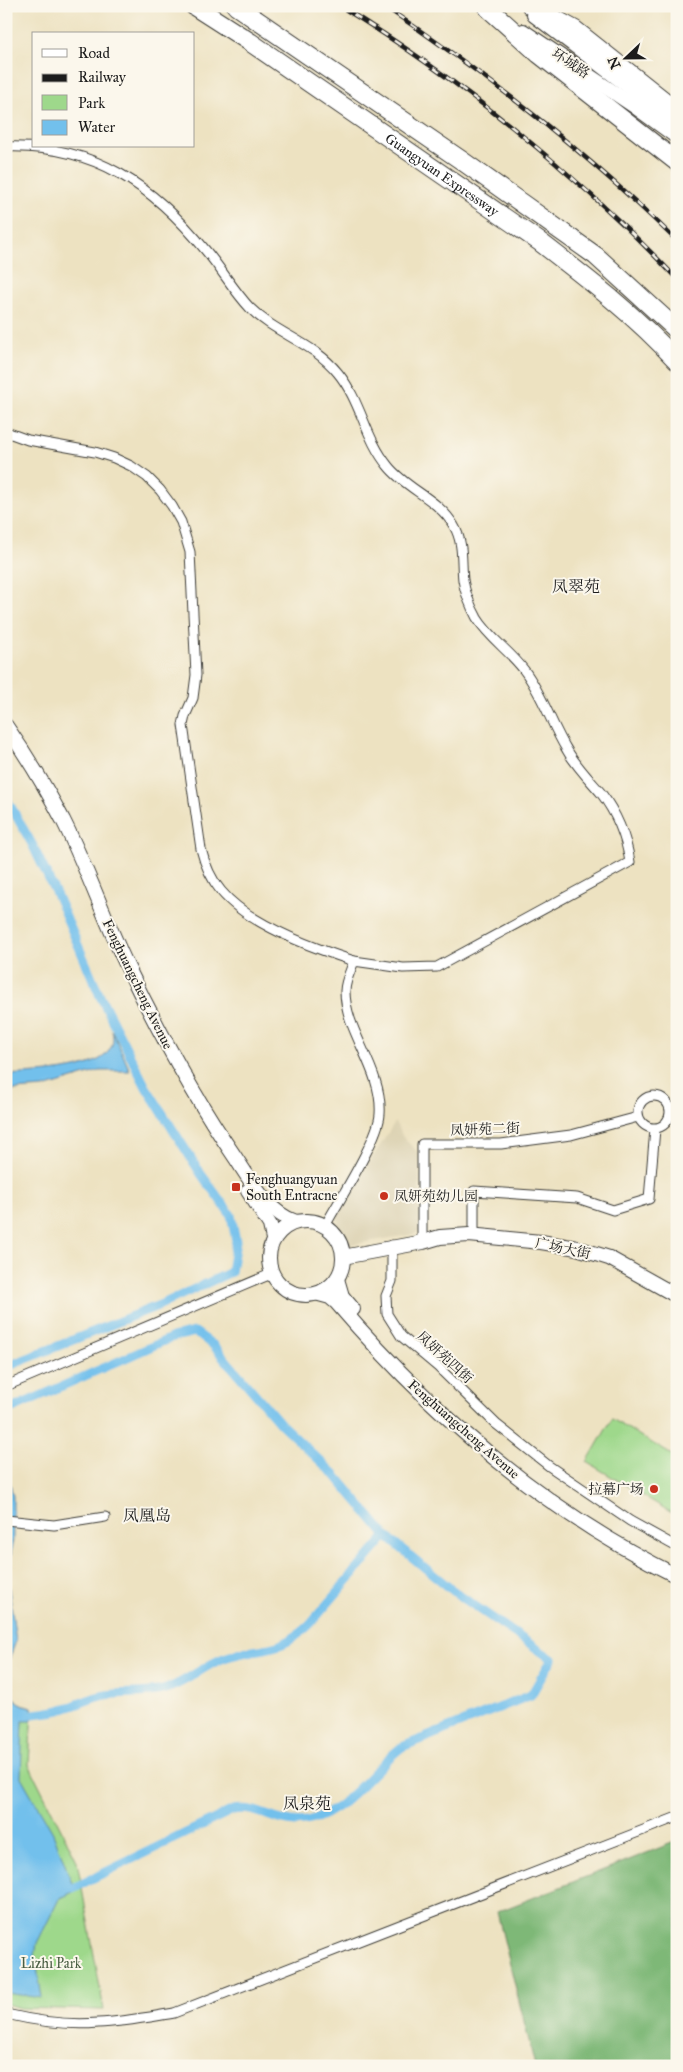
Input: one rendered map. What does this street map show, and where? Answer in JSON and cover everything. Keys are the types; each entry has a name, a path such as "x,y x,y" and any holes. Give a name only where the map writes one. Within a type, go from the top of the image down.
{"highway":[{"name":"Guangyuan Expressway","path":"194,6 250,42 540,242 585,276 628,313 677,360"},
{"name":"Guangyuan Expressway","path":"236,6 596,256 677,330"},
{"path":"531,6 575,30 677,111"},
{"path":"487,7 546,59 677,162"}],"main road":[{"name":"环城路","path":"523,6 677,123"},
{"name":"环城路","path":"487,7 677,137"},
{"name":"Fenghuangcheng Avenue","path":"6,726 63,820 127,966 200,1103 241,1167 270,1205 278,1214 296,1222"},
{"name":"Fenghuangcheng Avenue","path":"6,742 28,775 62,837 109,946 160,1049 199,1118 266,1217 273,1239"},
{"path":"311,1221 325,1226 336,1236 343,1254 343,1266 337,1279 320,1294 300,1296 286,1290 271,1274 268,1253 273,1239 283,1228 296,1222 311,1221"},
{"name":"广场大街","path":"392,1245 422,1236 432,1235 440,1237"},
{"name":"广场大街","path":"343,1254 440,1237 474,1235 541,1242 577,1248 608,1258 677,1296"},
{"name":"Fenghuangcheng Avenue","path":"337,1279 342,1296 372,1330 456,1414 486,1440 518,1466 588,1516 677,1567"},
{"name":"Fenghuangcheng Avenue","path":"320,1294 330,1297 336,1302 371,1342 419,1389 486,1451 516,1475 617,1544 677,1576"}],"street":[{"path":"6,147 32,147"},
{"path":"6,432 28,440 95,452 114,458 147,477 172,506 181,522 190,552 195,687 183,725 201,849 206,867 221,891 241,909 297,940 354,962 403,968 437,967 630,862 620,824 609,804 568,752 540,695 524,670 490,634 478,618 469,600 464,581 461,545 456,529 448,515 436,504 406,485 392,472 371,440 350,390 328,361 306,345 266,321 250,308 194,236 163,205 135,182 103,164 68,152 44,148"},
{"path":"325,1226 372,1140 380,1116 379,1089 348,1010 345,989 354,962"},
{"path":"660,1097 668,1104 673,1116 655,1129 644,1126 638,1117 638,1106 645,1098 660,1097"},
{"name":"凤妍苑二街","path":"422,1236 422,1144 501,1144 571,1135 638,1117"},
{"path":"474,1235 474,1191 576,1198 613,1210 649,1199 655,1129"},
{"name":"凤妍苑四街","path":"392,1245 392,1282 386,1296 387,1314 402,1336 438,1367 496,1424 545,1463 630,1521 677,1547"},
{"path":"6,1386 271,1274"},
{"path":"6,1520 54,1525 105,1516"},
{"path":"6,2014 43,2021 89,2024 174,2013 677,1817"}],"shaded area":[{"name":"凤妍苑幼儿园","path":"395,1122 403,1137 419,1154 420,1230 415,1234 349,1245 338,1227 337,1214"}],"green space":[{"name":"拉幕广场","path":"612,1419 677,1458 677,1516 587,1462"},
{"name":"Lizhi Park","path":"6,1684 16,1700 32,1707 29,1765 77,1861 104,2010 21,2008 6,2004"},
{"path":"677,1841 677,2066 535,2066 497,1912"}],"water":[{"path":"112,1030 130,1071 99,1071 44,1088 14,1090 6,1097 6,1075 62,1070 92,1063 103,1057 110,1049 113,1042"},
{"path":"6,1466 13,1496 13,1539 8,1581 16,1641 6,1668"},
{"path":"6,1684 16,1700 32,1707 32,1721 23,1721 21,1777 53,1833 75,1891 59,1899 37,1943 35,1955 42,1998 6,1993"}],"waterway":[{"path":"6,798 32,844 57,896 100,996 146,1087 201,1174 231,1215 236,1241 231,1272 162,1304 6,1367"},
{"path":"6,1411 173,1337 195,1332 213,1345 281,1424 335,1475 386,1536 456,1593 552,1659 531,1695 402,1747 353,1794 326,1814 311,1820 295,1822 250,1810 233,1810 73,1888"},
{"path":"33,1714 58,1710 101,1696 166,1689 224,1658 269,1648 288,1641 310,1624 386,1536"}],"railway":[{"path":"340,6 430,65 518,132 600,203 677,279"},
{"path":"384,6 461,60 536,117 608,177 677,241"}],"place":[{"name":"Fenghuangyuan South Entracne","path":"236,1187"},
{"name":"凤妍苑幼儿园","path":"384,1196"},
{"name":"拉幕广场","path":"654,1489"}],"district":[{"name":"凤翠苑","path":"576,586"},
{"name":"凤凰岛","path":"147,1515"},
{"name":"凤泉苑","path":"307,1803"}]}
